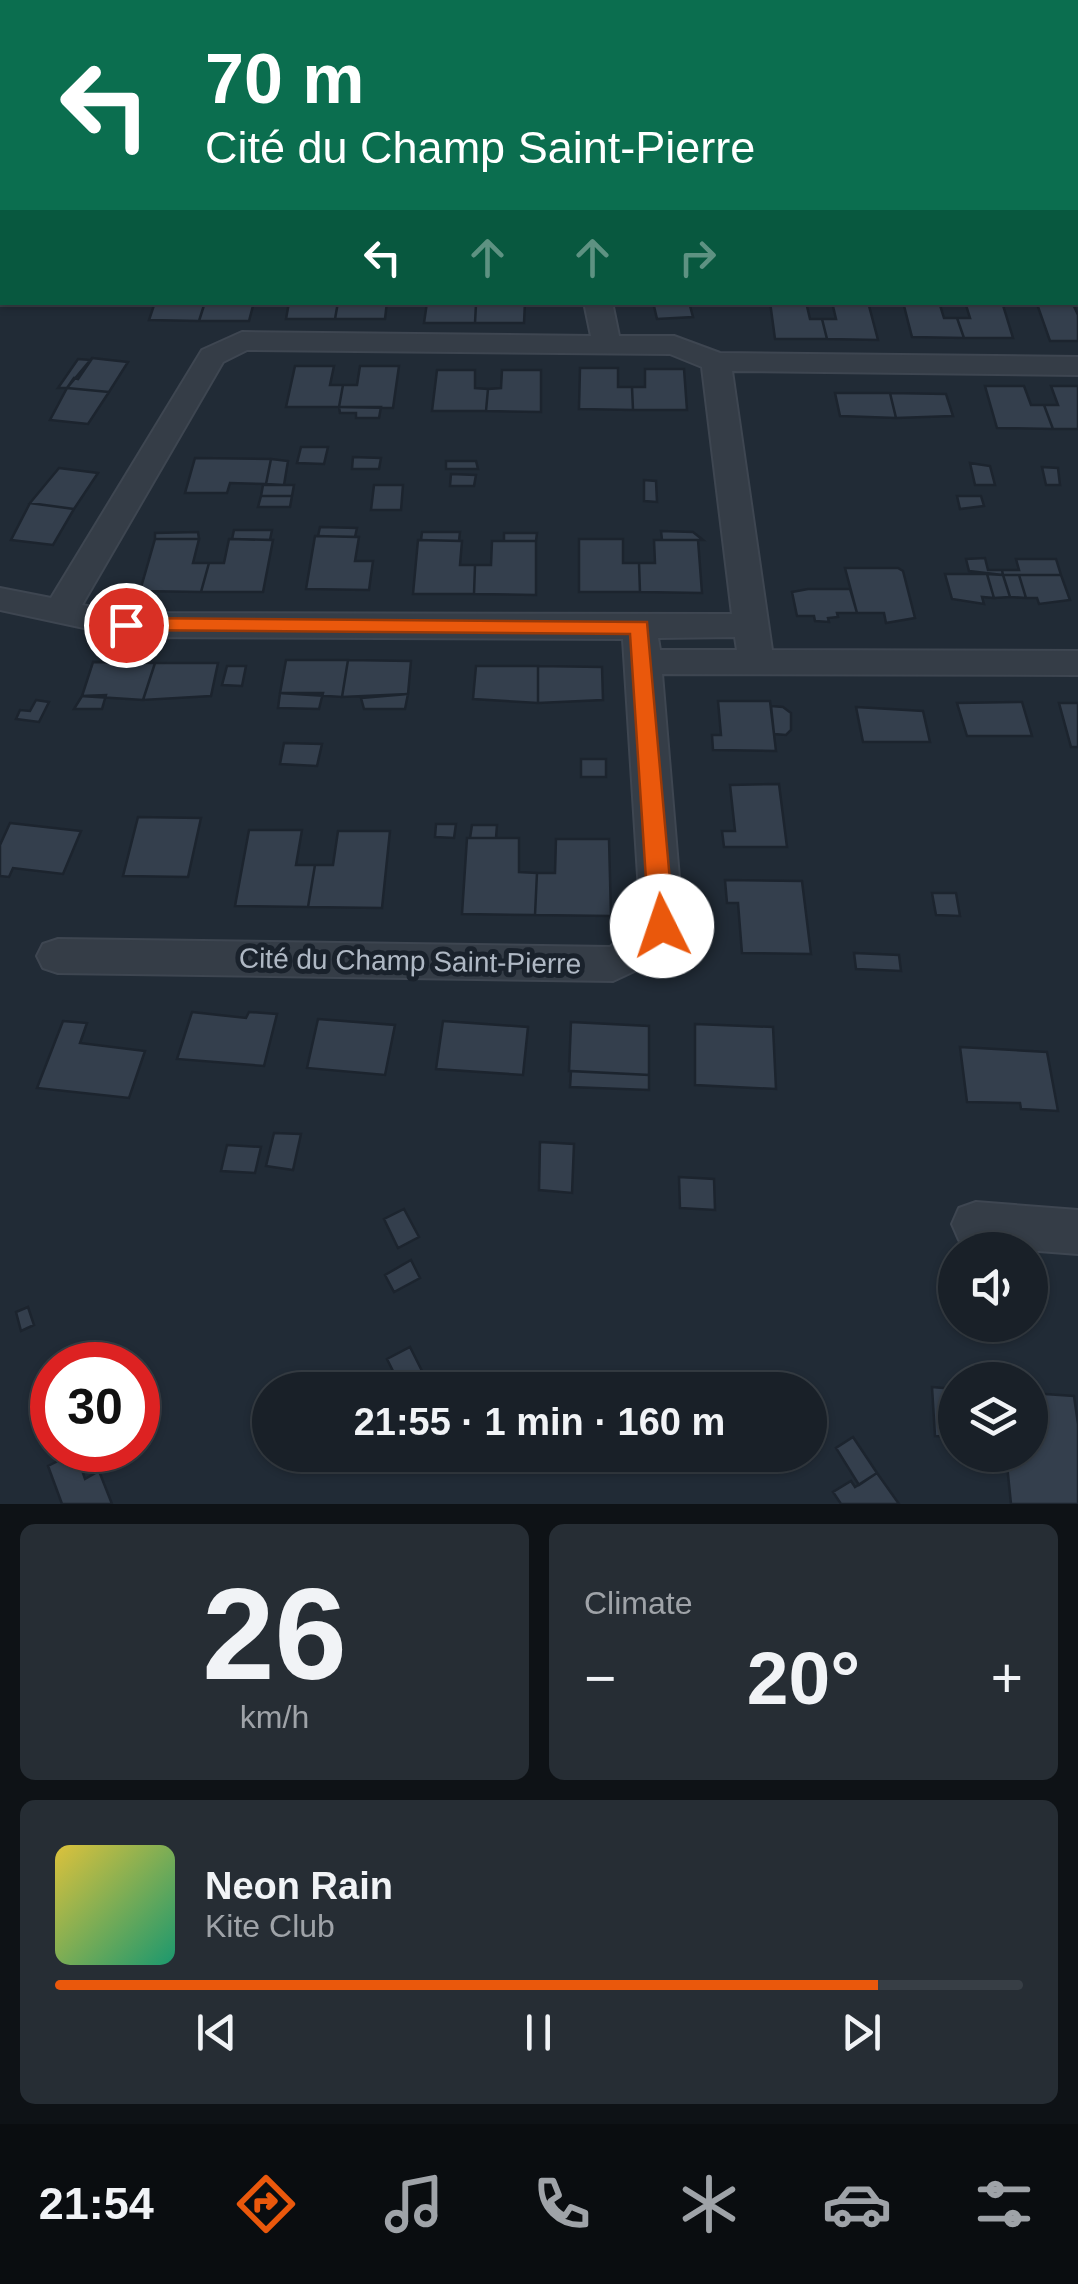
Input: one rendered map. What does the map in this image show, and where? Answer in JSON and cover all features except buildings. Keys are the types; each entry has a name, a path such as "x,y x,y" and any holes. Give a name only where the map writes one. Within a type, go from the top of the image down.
{"street":[{"path":"599,305 607,344"},
{"path":"61,610 212,356 224,347 242,342 674,345 716,362 1078,366"},
{"path":"716,362 756,661"},
{"path":"0,599 126,625 641,645 756,661 1078,663"},
{"path":"641,645 749,625"},
{"name":"Cité du Champ Saint-Pierre","path":"58,956 613,964 635,955 650,945 662,926 641,645"},
{"path":"976,1224 1078,1232"}],"route":[{"path":"126,625 640,627 662,926"}]}
